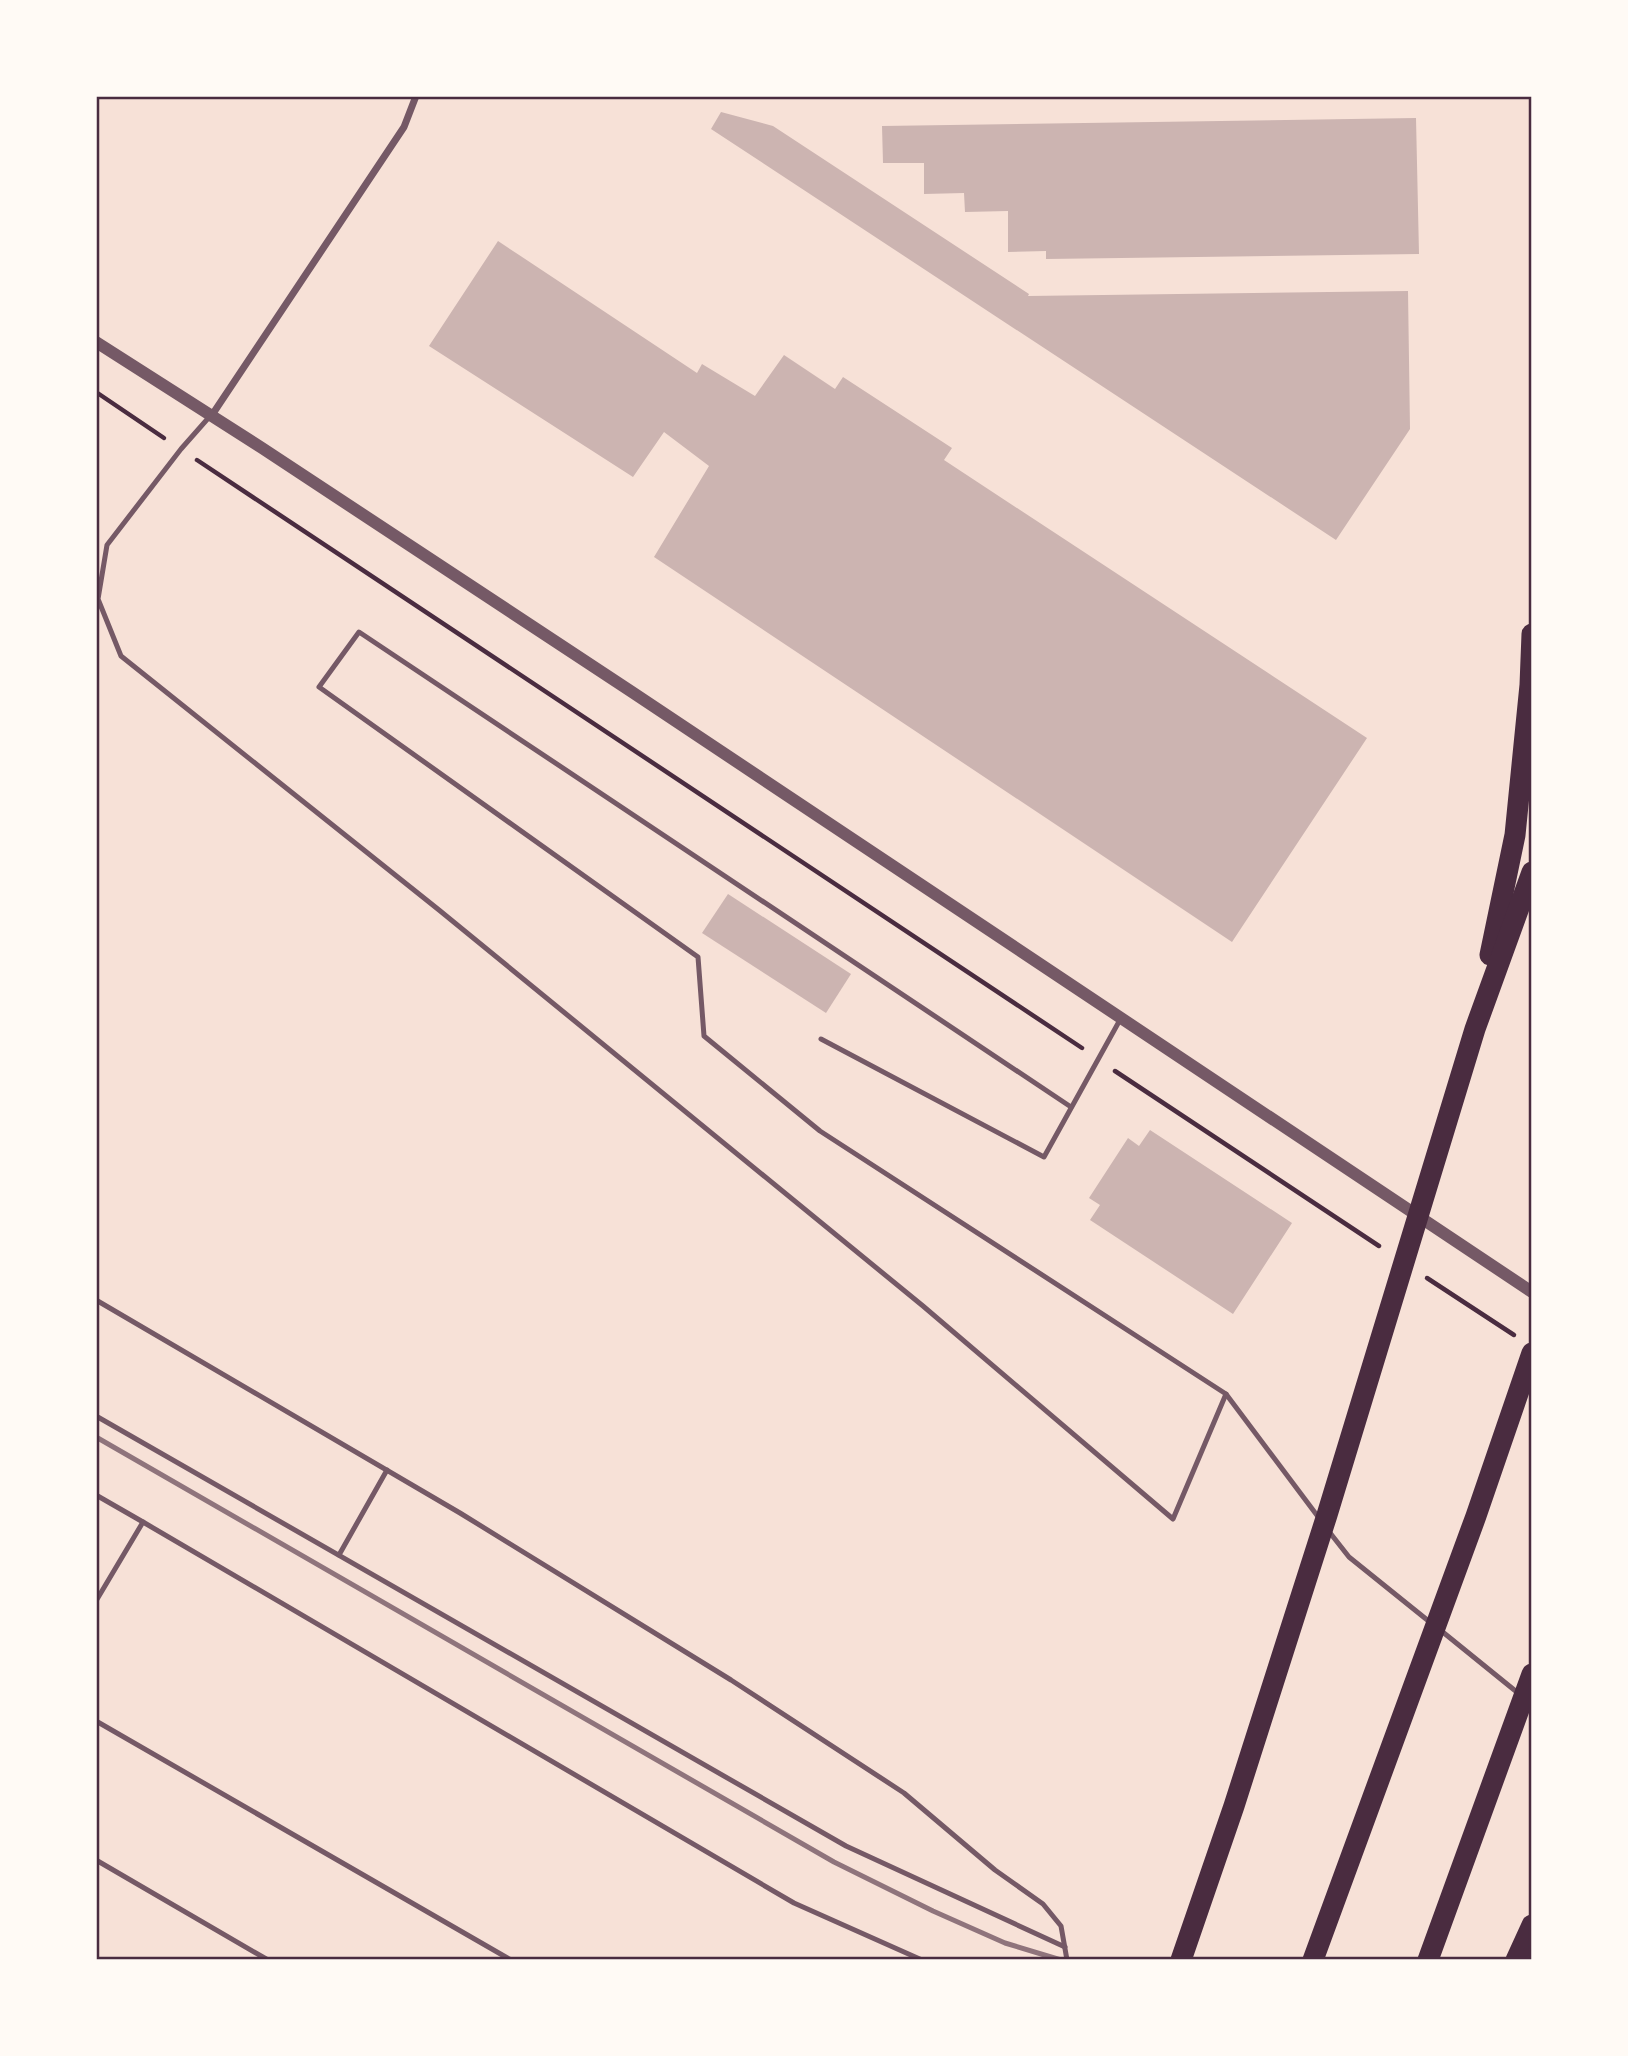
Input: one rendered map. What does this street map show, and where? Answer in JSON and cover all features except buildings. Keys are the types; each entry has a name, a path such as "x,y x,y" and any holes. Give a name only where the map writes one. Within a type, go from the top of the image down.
{"highway":[{"path":"1475,1029 1516,835 1532,634"},
{"path":"1183,1960 1326,1515 1475,1029 1532,872"},
{"path":"1313,1960 1476,1516 1526,1346"},
{"path":"1428,1960 1532,1674"},
{"path":"1516,1960 1532,1925"}],"street":[{"path":"212,415 404,127 416,96"},
{"path":"96,342 212,415 1532,1292"}],"lane":[{"path":"212,415 181,449 107,545 98,599 121,656 428,902 912,1298 1173,1519 1226,1394"},
{"path":"1072,1107 359,632 319,687 698,957 704,1036 820,1131 1226,1394 1349,1557 1532,1704"},
{"path":"821,1039 1044,1157 1121,1018"},
{"path":"96,1300 387,1470 719,1673 904,1793 995,1870 1043,1905 1061,1926 1067,1960"},
{"path":"96,1416 846,1846 1065,1947"},
{"path":"339,1555 387,1470"},
{"path":"96,1495 794,1903 922,1960"},
{"path":"96,1601 143,1522"},
{"path":"96,1721 511,1960"},
{"path":"96,1860 268,1960"}],"path":[{"path":"96,393 1383,1248"},
{"path":"1418,1271 1526,1346"}],"railway":[{"path":"96,1437 834,1862 1005,1943 1061,1960"}]}
